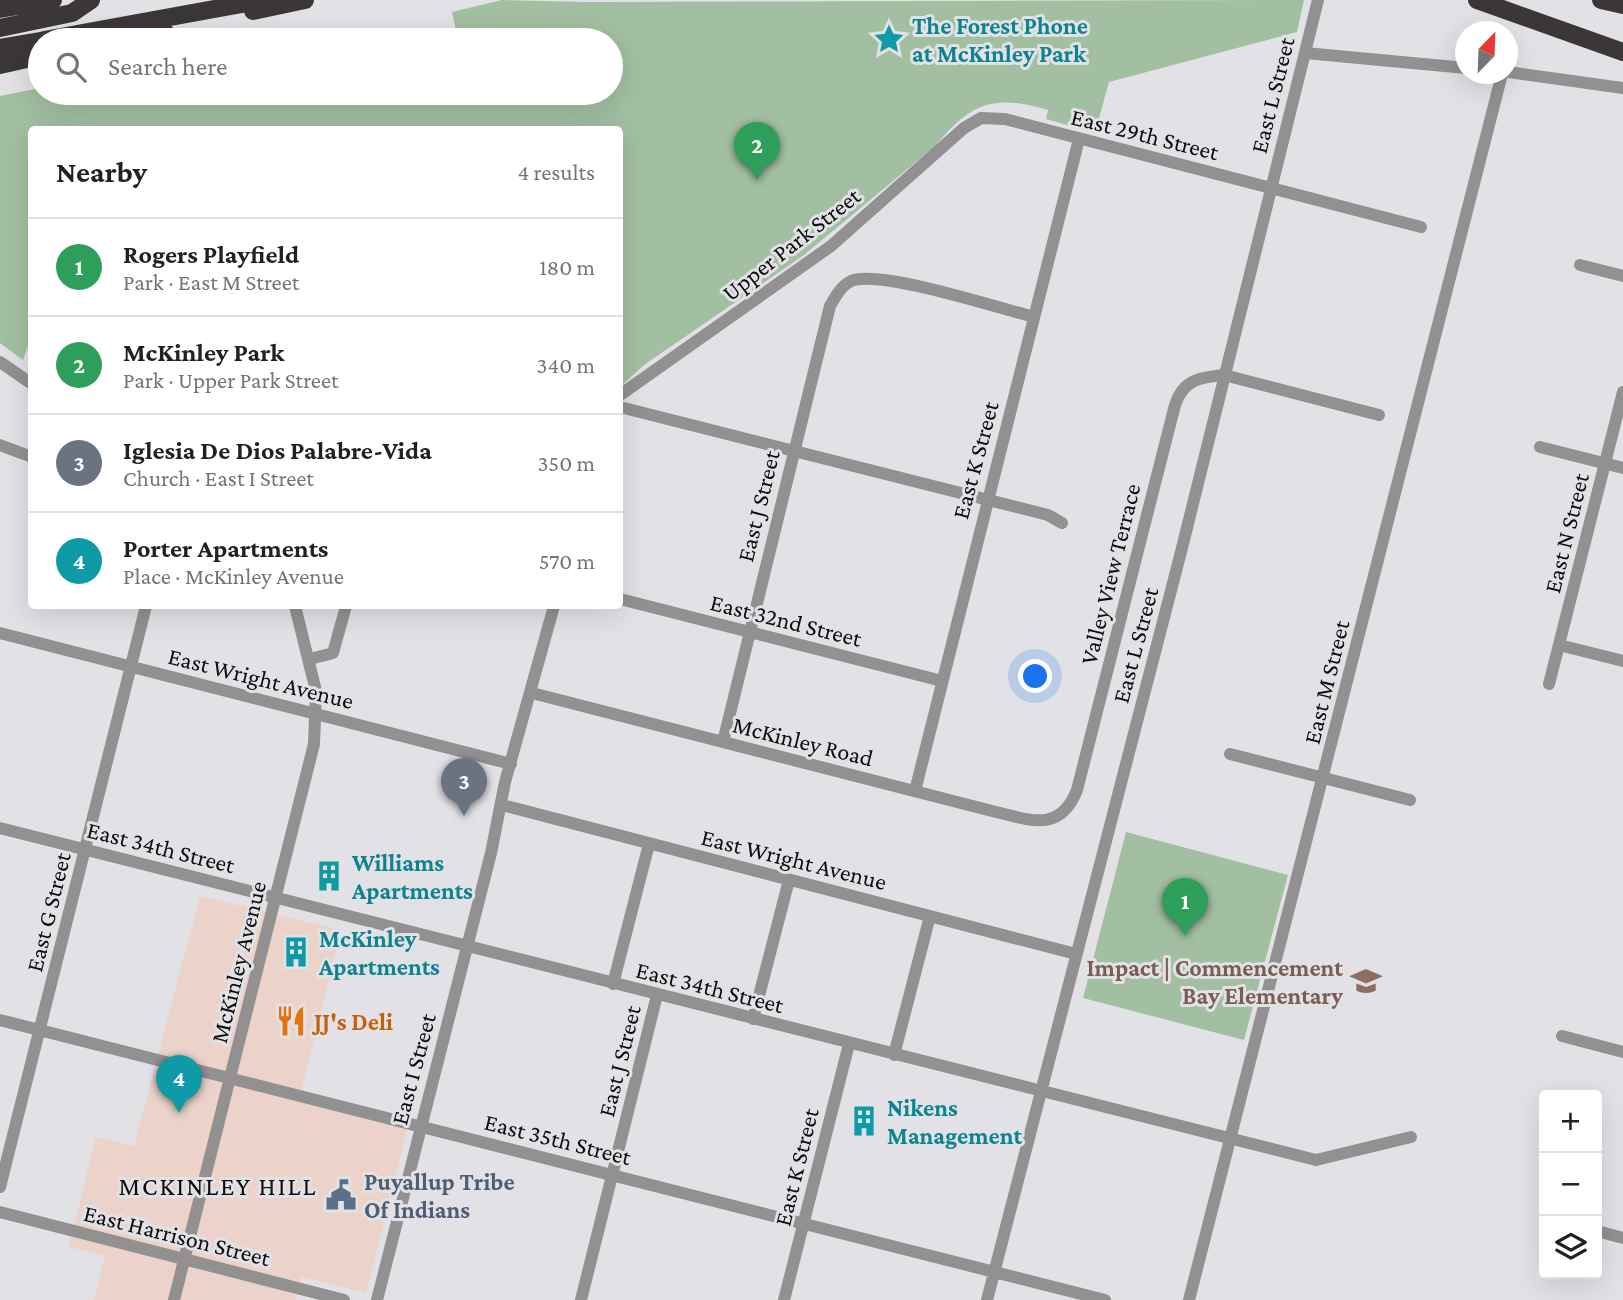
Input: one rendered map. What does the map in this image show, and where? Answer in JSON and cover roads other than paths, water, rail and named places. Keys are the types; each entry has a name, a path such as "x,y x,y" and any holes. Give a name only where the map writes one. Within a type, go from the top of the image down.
{"highway":[{"path":"0,9 53,0"},
{"path":"0,28 72,13 91,0"},
{"path":"112,28 264,0"},
{"path":"174,28 306,0"},
{"path":"1477,0 1623,52"},
{"path":"1601,0 1623,5"},
{"path":"0,48 28,43"},
{"path":"0,65 28,59"}],"street":[{"name":"East L Street","path":"987,1300 1181,552 1318,0"},
{"path":"1305,53 1455,67"},
{"path":"1518,74 1623,88"},
{"name":"East M Street","path":"1189,1300 1499,84"},
{"name":"East 29th Street","path":"981,118 1005,119 1421,228"},
{"name":"Upper Park Street","path":"623,393 831,246 949,140 981,118"},
{"name":"East K Street","path":"915,791 986,500 1079,139"},
{"path":"1580,265 1623,276"},
{"name":"East J Street","path":"723,742 830,306 845,285 862,278 886,279 1034,317"},
{"path":"0,362 28,381"},
{"path":"1224,375 1379,415"},
{"name":"Valley View Terrace","path":"1063,812 1077,790 1177,397 1184,387 1198,378 1224,375"},
{"name":"East N Street","path":"1549,684 1623,392"},
{"path":"623,408 1048,514 1062,523"},
{"path":"0,445 28,456"},
{"path":"1540,447 1623,468"},
{"name":"East 32nd Street","path":"623,600 942,681"},
{"name":"East G Street","path":"0,1187 145,609"},
{"name":"McKinley Avenue","path":"174,1300 305,787 317,714 310,659 296,609"},
{"path":"310,659 333,653 345,609"},
{"name":"East I Street","path":"377,1300 511,764 553,609"},
{"name":"East Wright Avenue","path":"0,633 511,764"},
{"path":"1559,645 1623,661"},
{"name":"McKinley Road","path":"532,693 1037,821 1050,820 1063,812"},
{"path":"1230,754 1410,800"},
{"name":"East Wright Avenue","path":"502,805 1076,954"},
{"name":"East 34th Street","path":"0,828 1316,1160 1411,1137"},
{"name":"East J Street","path":"613,984 649,844"},
{"path":"753,1019 789,880"},
{"path":"894,1055 930,916"},
{"name":"East J Street","path":"581,1300 657,995"},
{"name":"East 35th Street","path":"0,1020 1105,1300"},
{"path":"1562,1036 1623,1052"},
{"name":"East K Street","path":"784,1300 849,1044"},
{"name":"East Harrison Street","path":"0,1212 344,1300"},
{"path":"1602,1232 1623,1238"}],"place":[{"name":"The Forest Phone at McKinley Park","path":"889,39"},
{"name":"McKinley Park","path":"757,180"},
{"name":"Iglesia De Dios Palabre-Vida","path":"464,816"},
{"name":"Williams Apartments","path":"329,876"},
{"name":"Rogers Playfield","path":"1185,936"},
{"name":"McKinley Apartments","path":"296,952"},
{"name":"Impact | Commencement Bay Elementary","path":"1366,981"},
{"name":"JJ's Deli","path":"291,1021"},
{"name":"Porter Apartments","path":"179,1113"},
{"name":"Nikens Management","path":"864,1121"},
{"name":"Puyallup Tribe Of Indians","path":"341,1195"}],"district":[{"name":"MCKINLEY HILL","path":"218,1186"}]}
